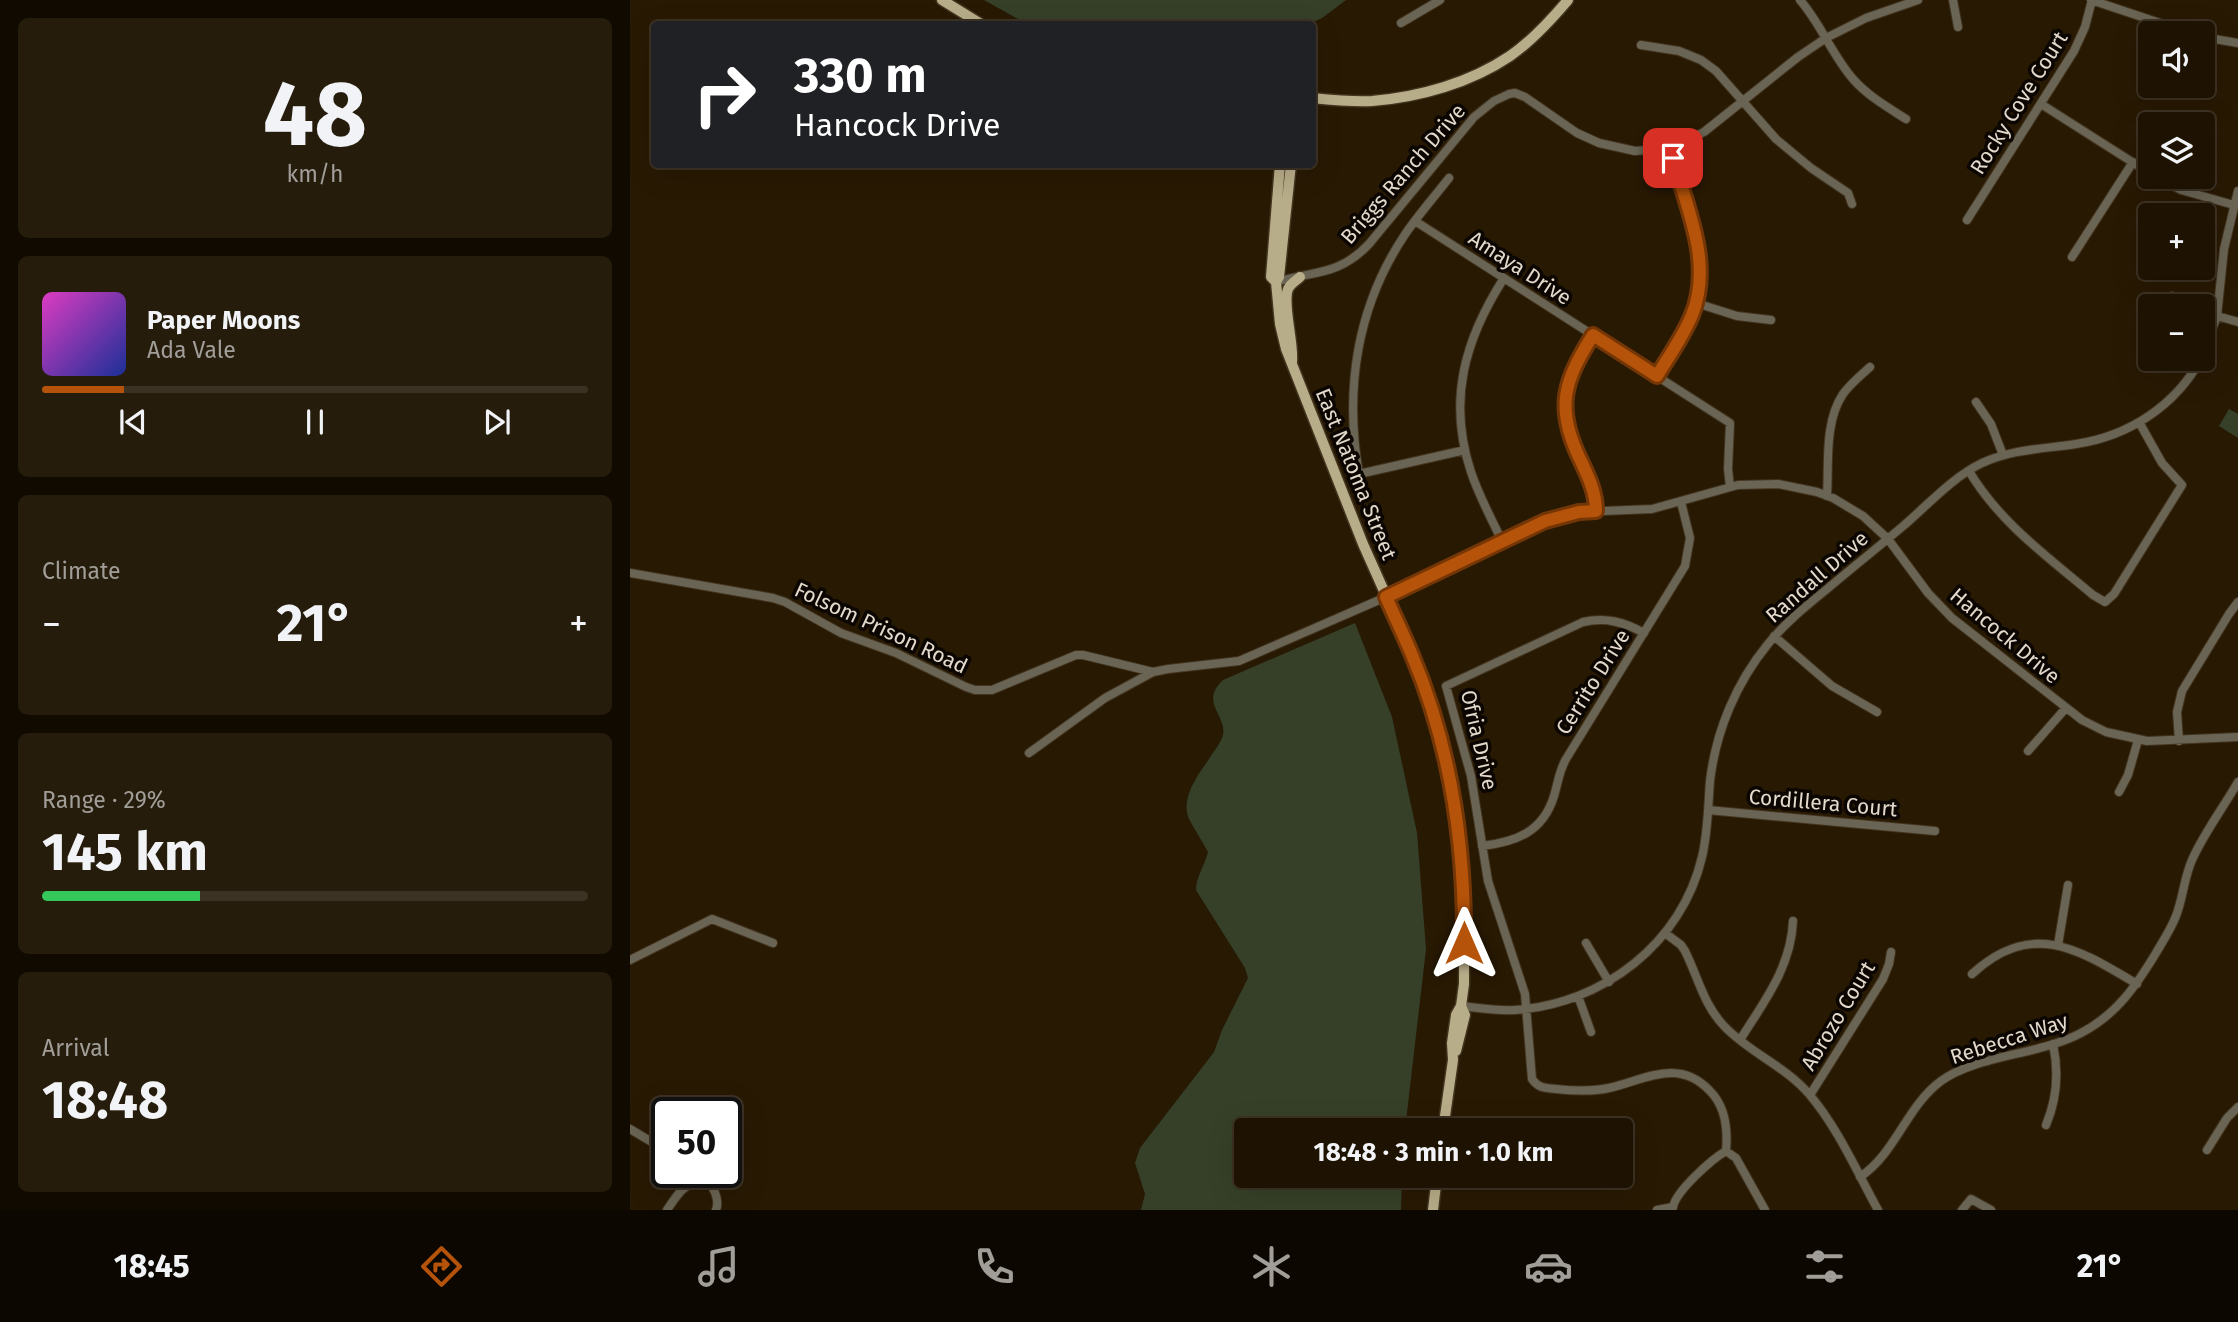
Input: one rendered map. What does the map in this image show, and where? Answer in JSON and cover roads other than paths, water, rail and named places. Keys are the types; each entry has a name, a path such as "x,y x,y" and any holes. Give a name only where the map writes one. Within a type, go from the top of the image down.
{"main road":[{"path":"942,0 976,21"},
{"path":"1316,98 1370,101 1409,96 1469,78 1511,56 1540,31 1568,0"},
{"name":"East Natoma Street","path":"1276,282 1271,277 1280,168"},
{"name":"East Natoma Street","path":"1291,168 1279,277 1276,282 1280,324 1292,368 1425,688 1452,788 1462,856 1464,984 1452,1042 1453,1060 1445,1118"},
{"path":"1292,368 1294,348 1287,294 1291,284 1300,277"},
{"path":"1433,1210 1436,1188"}],"street":[{"path":"1401,23 1440,0"},
{"path":"1800,0 1844,68 1861,88 1906,119"},
{"name":"Briggs Ranch Drive","path":"1276,282 1338,268 1353,260 1465,127 1483,108 1509,94 1525,97 1577,133 1599,144 1635,151 1670,148 1704,132 1826,38 1882,11 1918,0"},
{"path":"1953,0 1958,27"},
{"path":"2091,0 2151,21"},
{"name":"Rocky Cove Court","path":"1967,220 2080,40 2091,0"},
{"path":"2215,39 2238,43"},
{"path":"1641,45 1667,47 1701,60 1716,71 1789,152 1848,193 1852,204"},
{"path":"2041,104 2138,165"},
{"path":"1657,376 1684,332 1696,303 1702,270 1699,249 1670,148"},
{"path":"2072,257 2133,162"},
{"path":"1449,178 1415,220 1385,268 1362,328 1352,403 1354,446 1359,474 1465,450"},
{"path":"2181,189 2234,205"},
{"name":"Randall Drive","path":"2215,321 2224,249 2238,191"},
{"name":"Amaya Drive","path":"1415,220 1730,423 1730,487"},
{"path":"1502,541 1476,487 1465,450 1460,401 1465,359 1480,319 1504,278"},
{"path":"1696,303 1737,316 1771,320"},
{"path":"2217,316 2238,322"},
{"path":"1593,335 1569,379 1565,414 1572,443 1594,490 1596,511"},
{"path":"1827,496 1830,429 1835,410 1845,391 1870,368"},
{"name":"Randall Drive","path":"1461,1006 1513,1010 1577,996 1609,982 1642,958 1665,933 1686,901 1699,869 1706,835 1713,765 1727,713 1747,673 1774,636 1954,480 2003,455 2111,436 2139,422 2167,402 2192,371"},
{"path":"1976,402 1991,424 2003,455"},
{"path":"1969,471 2011,526 2093,595 2105,602 2114,594 2182,485 2162,463 2139,422"},
{"name":"Hancock Drive","path":"1386,597 1545,521 1570,514 1652,509 1749,484 1795,486 1827,496 1863,516 1888,539 1928,593 1952,618 2065,709 2094,727 2138,740 2179,741 2238,737"},
{"name":"Cerrito Drive","path":"1482,846 1503,844 1516,839 1529,832 1544,817 1553,799 1562,765 1688,559 1689,531 1681,502"},
{"name":"Folsom Prison Road","path":"630,573 773,598 855,640 896,653 975,690 992,690 1083,654 1153,672"},
{"name":"Folsom Prison Road","path":"1029,753 1105,698 1153,672 1168,668 1239,662 1386,597"},
{"path":"2179,741 2177,712 2182,691 2238,602"},
{"name":"Ofria Drive","path":"1644,634 1618,621 1597,619 1583,622 1446,686 1471,776 1488,881 1521,978 1531,1073 1535,1083 1544,1088 1594,1091 1662,1072 1689,1076 1706,1087 1721,1105 1726,1122 1726,1151"},
{"path":"1774,636 1832,686 1877,712"},
{"path":"2028,751 2065,709"},
{"path":"2119,792 2128,775 2138,740"},
{"name":"Rebecca Way","path":"1860,1177 1886,1155 1917,1105 1943,1080 1971,1067 2068,1040 2095,1025 2120,1005 2137,984 2176,919 2193,858 2238,782"},
{"name":"Cordillera Court","path":"1708,810 1935,831"},
{"path":"2059,945 2068,885"},
{"path":"630,960 712,919 773,943"},
{"path":"1740,1040 1783,968 1791,945 1793,921"},
{"path":"1665,933 1685,951 1703,996 1716,1016 1740,1040 1788,1074 1810,1095 1878,1210"},
{"path":"1586,943 1609,982"},
{"path":"1972,974 1993,957 2007,950 2032,945 2059,945 2089,956 2137,984"},
{"name":"Abrozo Court","path":"1810,1095 1884,979 1891,952"},
{"path":"1577,996 1591,1032"},
{"path":"2046,1125 2057,1080 2053,1044"},
{"path":"2207,1150 2227,1118 2238,1107"},
{"path":"630,1129 651,1141"},
{"path":"1657,1210 1674,1208 1676,1198 1708,1164 1726,1151 1736,1158 1765,1210"},
{"path":"667,1210 682,1188"},
{"path":"712,1188 717,1196 716,1210"},
{"path":"1962,1210 1970,1199 1991,1210"}]}
